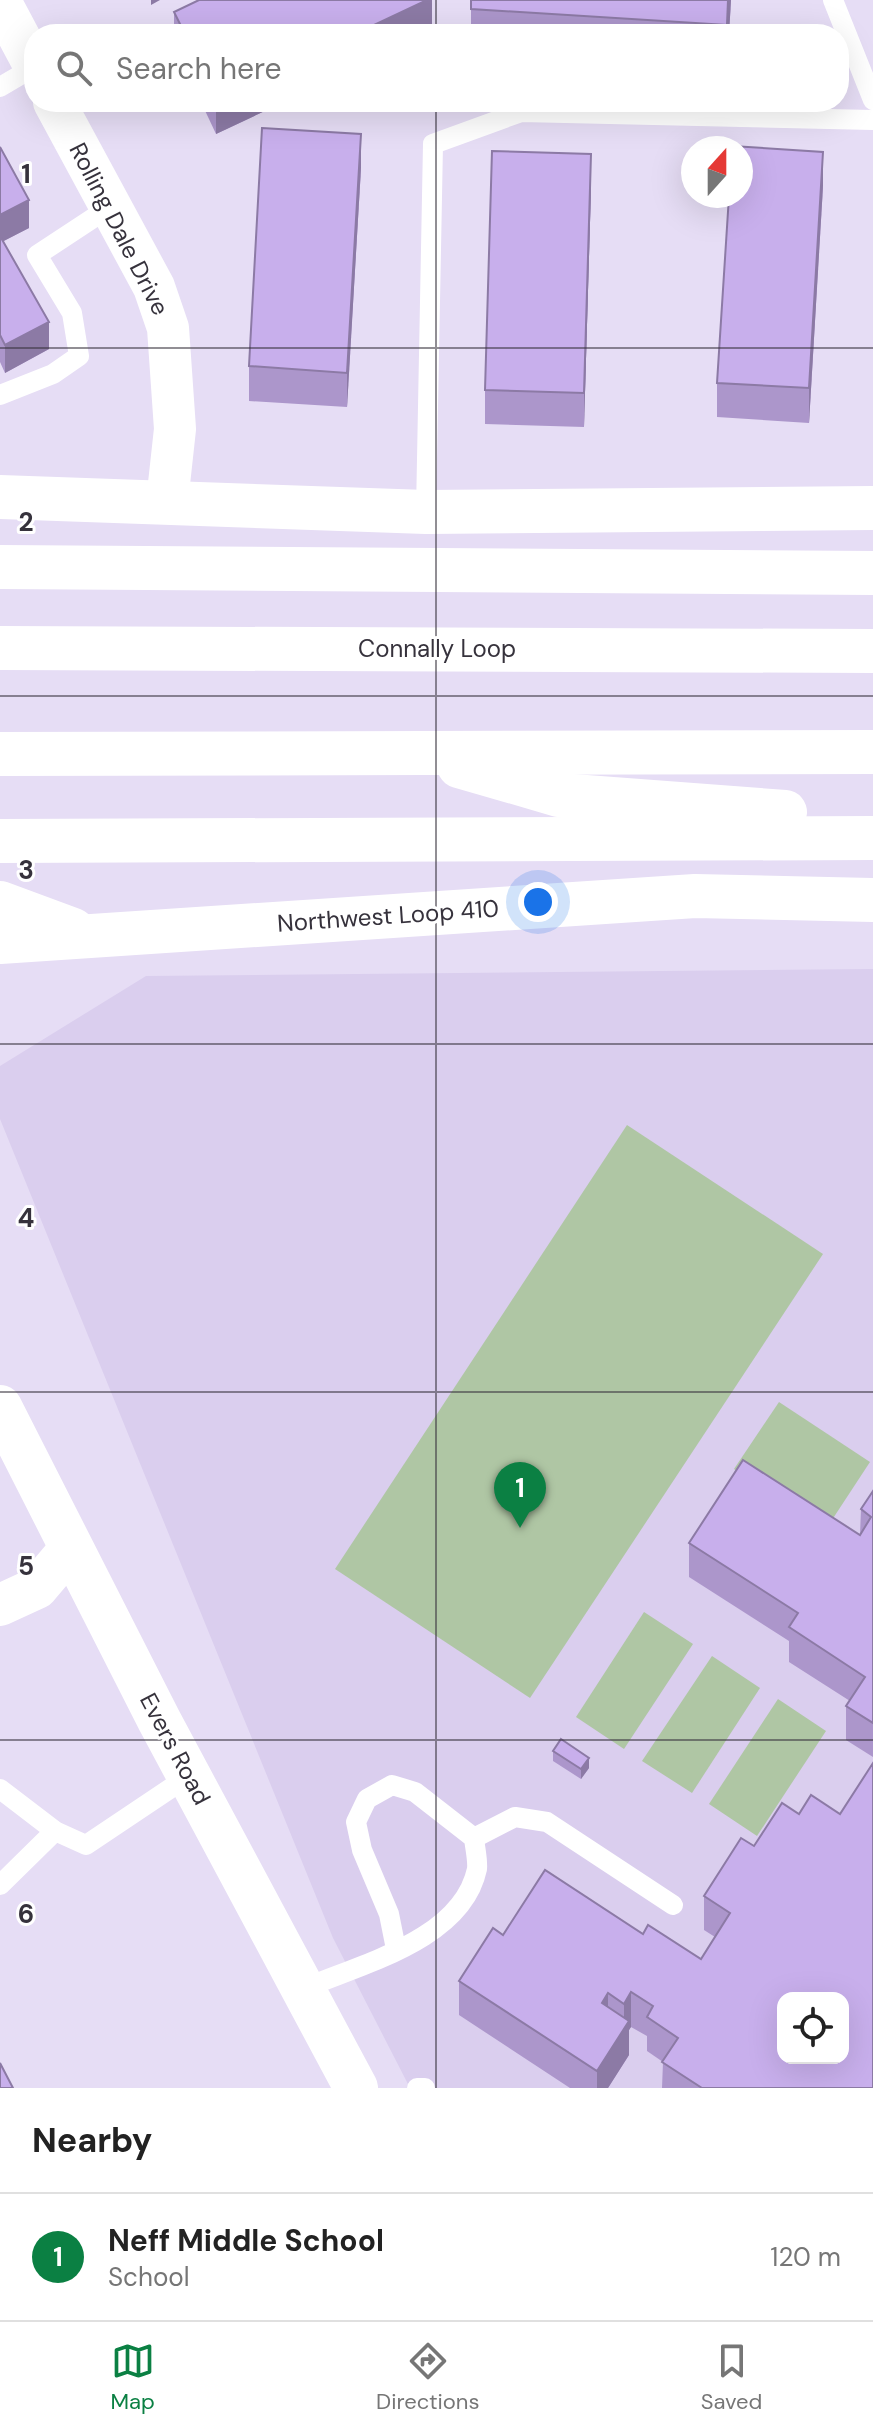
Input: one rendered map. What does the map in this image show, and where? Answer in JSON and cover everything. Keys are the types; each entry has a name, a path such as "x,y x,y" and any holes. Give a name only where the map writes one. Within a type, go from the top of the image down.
{"main road":[{"path":"7,498 426,512 873,508"},
{"path":"0,567 873,573"},
{"name":"Connally Loop","path":"0,648 873,651"},
{"path":"414,752 559,795 873,818"},
{"path":"0,754 873,752"},
{"path":"0,841 873,838"},
{"name":"Northwest Loop 410","path":"0,942 695,896 871,903"},
{"path":"0,903 87,935"},
{"path":"0,959 87,935"},
{"name":"Evers Road","path":"0,1407 70,1549 356,2088"}],"street":[{"path":"0,1 24,47"},
{"name":"Rolling Dale Drive","path":"59,112 154,287 168,328 175,429 167,502"},
{"path":"0,1605 37,1588 70,1549"}],"lane":[{"path":"833,0 843,24"},
{"path":"849,40 873,100"},
{"path":"0,87 24,72"},
{"path":"426,512 433,144 521,112 873,120"},
{"path":"0,395 53,374 79,356 72,313 37,255 110,207"},
{"path":"0,1789 55,1831 86,1845 189,1776"},
{"path":"303,1989 416,1943 450,1917 468,1892 477,1867 474,1838 415,1792 392,1785 367,1799 356,1822 362,1850 389,1914 396,1949"},
{"path":"474,1838 515,1817 547,1822 673,1905"},
{"path":"0,1885 55,1831"},
{"path":"417,2088 425,2088"}],"shaded area":[{"path":"873,969 873,2088 410,2088 333,1938 0,1119 0,1066 146,976"}],"green space":[{"path":"627,1125 823,1254 530,1698 335,1569"},
{"path":"779,1402 870,1462 826,1529 734,1469"},
{"path":"644,1612 693,1644 624,1749 576,1717"},
{"path":"712,1656 760,1688 692,1793 642,1761"},
{"path":"778,1699 826,1731 757,1836 709,1804"}],"building":[{"path":"199,0 427,0 376,24 180,24 174,12"},
{"path":"471,0 728,0 727,24 471,9"},
{"path":"262,128 361,134 347,373 249,366"},
{"path":"0,147 29,200 0,215"},
{"path":"753,147 823,152 809,388 717,383 728,208 753,208"},
{"path":"492,151 591,154 584,393 485,390"},
{"path":"0,236 49,322 5,345 0,335"},
{"path":"743,1460 860,1535 871,1517 861,1509 873,1491 873,1723 846,1706 865,1677 789,1627 798,1613 689,1543"},
{"path":"561,1739 589,1758 581,1769 553,1751"},
{"path":"873,1763 873,2088 702,2088 662,2062 678,2038 647,2017 653,2006 631,1992 624,2004 608,1993 602,2003 629,2021 597,2071 459,1981 493,1928 503,1935 545,1870 643,1934 648,1925 701,1959 730,1913 704,1896 741,1838 754,1846 782,1803 799,1814 811,1795 840,1814"},
{"path":"0,2063 13,2088 0,2088"}],"place":[{"name":"Neff Middle School","path":"520,1528"}]}
